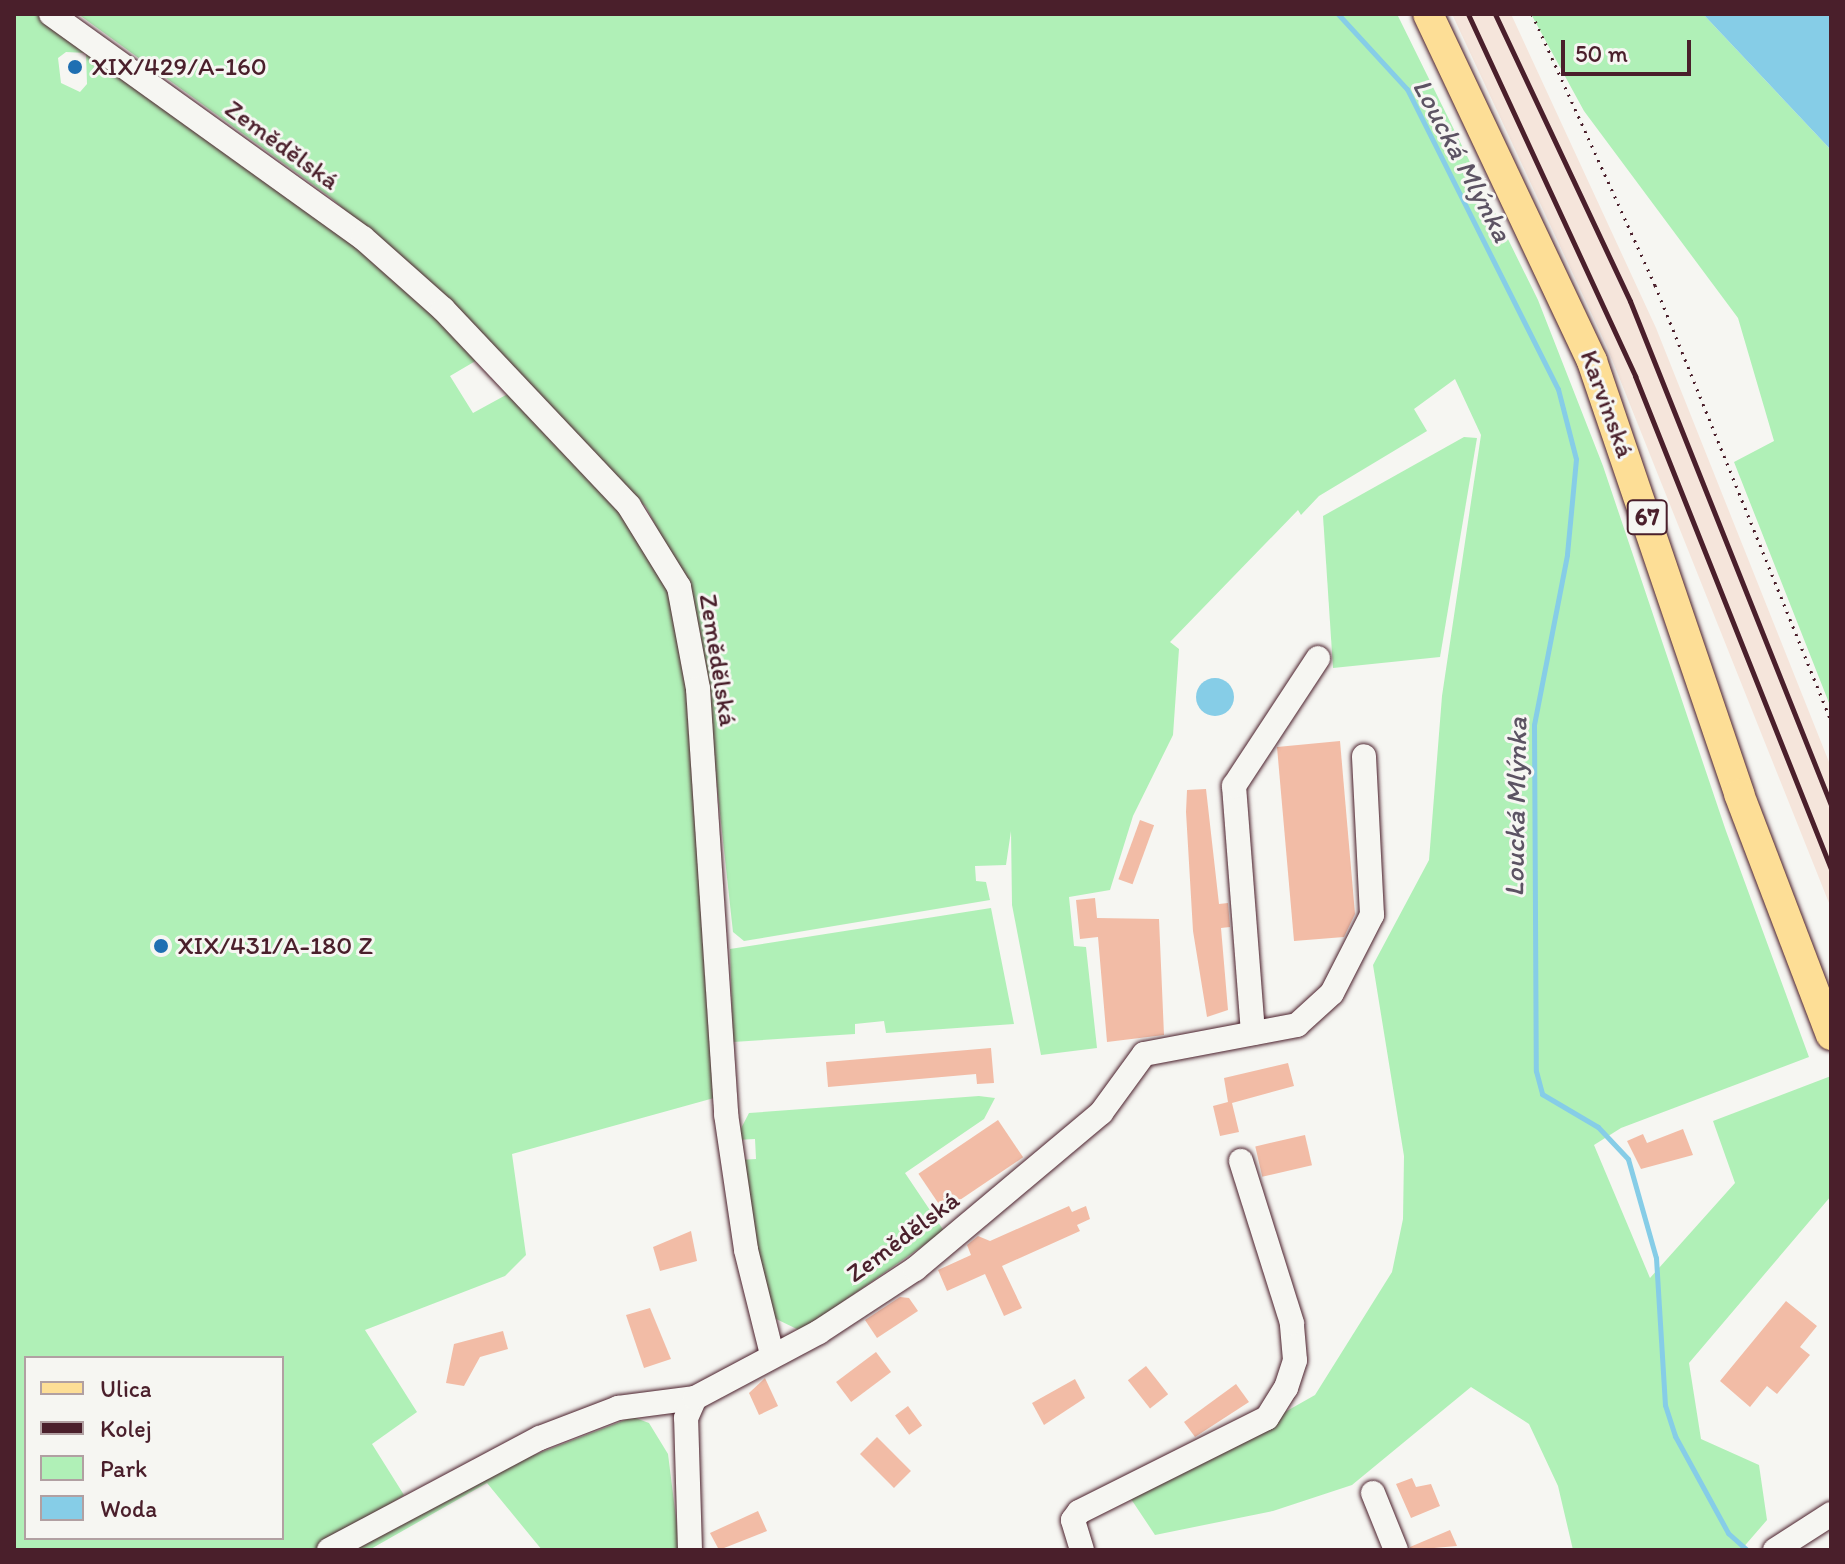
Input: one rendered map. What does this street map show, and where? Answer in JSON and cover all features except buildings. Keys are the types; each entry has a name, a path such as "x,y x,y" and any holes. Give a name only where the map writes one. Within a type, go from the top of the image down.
{"main road":[{"name":"Karvinská","path":"1428,14 1592,361 1739,794 1831,1035"}],"street":[{"name":"Zemědělská","path":"51,14 363,238 443,309 629,506 679,587 698,689 726,1114 746,1250 772,1354"},
{"path":"1253,1033 1234,786 1318,658"},
{"name":"Zemědělská","path":"695,1398 772,1354 819,1332 915,1269 1101,1113 1144,1054 1297,1025 1332,993 1372,915 1364,756"},
{"path":"1082,1550 1073,1520 1079,1512 1267,1418 1286,1388 1295,1360 1292,1323 1241,1161"},
{"path":"329,1550 540,1438 618,1408 695,1398"},
{"path":"690,1550 686,1418 695,1398"},
{"path":"1373,1493 1396,1550"},
{"path":"1775,1550 1831,1514"}],"path":[{"path":"1532,14 1655,285 1831,720"}],"shaded area":[{"path":"1452,14 1511,14 1656,328 1831,767 1831,908 1607,347"}],"green space":[{"path":"14,14 46,14 243,150 484,356 450,376 473,413 517,389 579,454 658,563 683,640 714,1098 512,1154 526,1255 505,1276 365,1330 417,1412 372,1444 404,1495 320,1550 14,1550","holes":["66,52 86,53 87,84 80,92 61,83 58,58"]},
{"path":"78,14 1397,14 1538,300 1603,466 1726,831 1809,1057 1621,1128 1594,1145 1650,1278 1735,1183 1713,1121 1831,1076 1831,1196 1689,1363 1701,1439 1759,1465 1767,1520 1741,1550 1573,1550 1558,1486 1529,1424 1471,1387 1352,1485 1273,1511 1155,1535 1131,1499 1315,1395 1392,1272 1403,1219 1404,1156 1373,965 1429,860 1442,696 1481,435 1455,379 1414,409 1427,431 1319,496 1301,515 1298,510 1170,642 1179,649 1173,735 1133,816 1110,890 1069,897 1074,946 1086,947 1097,1048 1041,1055 1012,905 1011,831 1006,865 975,866 976,881 986,882 990,900 744,941 733,932 704,667 681,575 646,507 446,299 330,197"},
{"path":"1531,14 1703,14 1831,150 1831,708 1734,462 1774,441 1738,318 1584,111"},
{"path":"1464,437 1477,438 1440,657 1333,668 1323,516"},
{"path":"991,908 1014,1024 886,1033 884,1021 855,1024 855,1034 733,1042 730,949"},
{"path":"979,1096 995,1098 984,1119 905,1173 944,1231 801,1331 770,1316 739,1160 756,1159 755,1139 735,1140 749,1113"},
{"path":"633,1417 649,1423 668,1454 680,1550 542,1550 487,1483 369,1550 352,1550 521,1460"}],"water":[{"path":"1703,14 1831,14 1831,150"},
{"path":"1215,678 1228,684 1234,697 1228,710 1215,716 1202,710 1196,697 1202,684"}],"waterway":[{"name":"Loucká Mlýnka","path":"1338,14 1407,89 1558,389 1576,459 1567,555 1534,725 1536,1071 1542,1094 1598,1127 1628,1159 1656,1258 1665,1405 1675,1436 1728,1533 1747,1550"}],"railway":[{"path":"1468,14 1635,376 1831,869"},
{"path":"1495,14 1630,301 1831,805"}],"place":[{"name":"XIX/429/A-160","path":"75,67"},
{"name":"XIX/431/A-180 Z","path":"161,946"}]}
